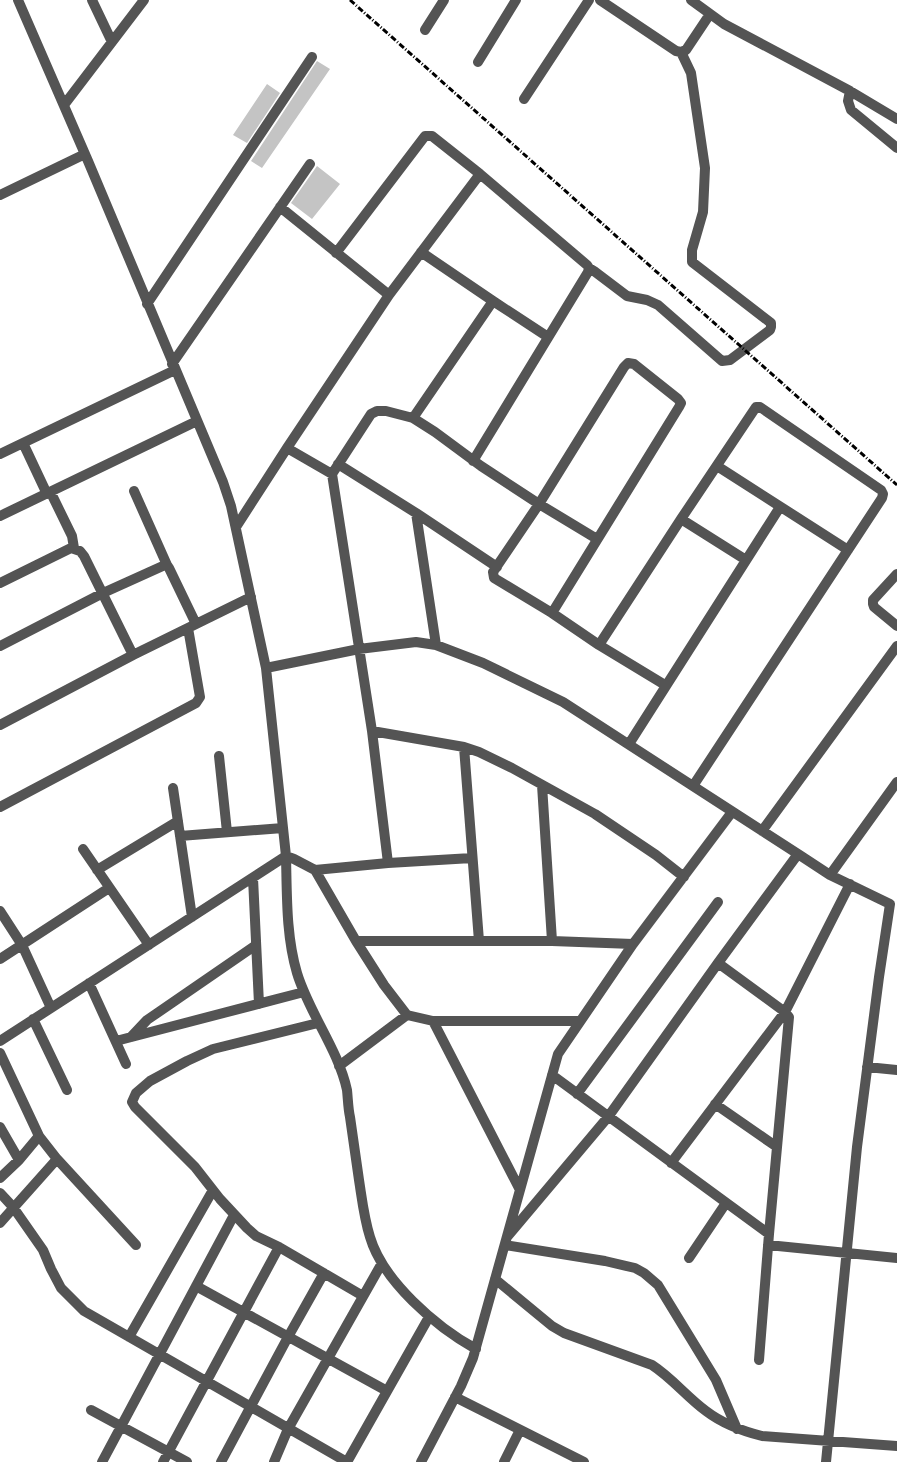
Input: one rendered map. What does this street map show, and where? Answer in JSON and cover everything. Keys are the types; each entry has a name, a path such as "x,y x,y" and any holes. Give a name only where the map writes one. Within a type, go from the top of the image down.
{"street":[{"path":"18,0 85,154 231,506 266,668 286,856 289,928 293,955 297,973 304,992 339,1066 347,1090 364,1216 370,1237 376,1253 382,1263 399,1285 429,1317 458,1339 476,1349"},
{"path":"92,0 112,42"},
{"path":"64,105 144,0"},
{"path":"425,30 444,0"},
{"path":"478,62 516,0"},
{"path":"524,99 590,0"},
{"path":"600,0 676,51 681,52 686,50 710,14"},
{"path":"691,0 724,24 850,91 897,119"},
{"path":"336,253 425,136 432,136 480,174 589,268 627,296 647,300 658,305 722,361 730,360 770,330 771,323 692,262 692,250 703,212 705,168 693,80 690,69 681,52"},
{"path":"147,304 312,57"},
{"path":"850,91 848,101 851,110 897,148"},
{"path":"0,195 85,154"},
{"path":"0,454 173,367 310,164"},
{"path":"236,527 389,295 480,174"},
{"path":"280,207 389,295"},
{"path":"421,252 492,302 548,337"},
{"path":"474,461 589,268"},
{"path":"413,418 492,302"},
{"path":"552,613 681,402 634,364 628,364 624,367 539,504 497,567 494,572 494,578 665,685"},
{"path":"599,645 756,407 760,407 881,490 883,494 882,498 693,786"},
{"path":"388,863 372,731 332,474 338,464 371,414 377,411 386,411 413,418 539,504 597,539"},
{"path":"0,516 197,422"},
{"path":"23,443 47,494"},
{"path":"287,448 332,474"},
{"path":"338,464 416,513 497,567"},
{"path":"717,466 780,508 848,550"},
{"path":"0,807 196,703 200,697 192,626 167,565 134,492"},
{"path":"47,494 51,493 72,536 74,548"},
{"path":"629,744 665,685 780,508"},
{"path":"416,513 436,645"},
{"path":"681,519 746,560"},
{"path":"0,582 70,548 80,551 103,593 133,655"},
{"path":"0,646 103,593 163,565 167,565"},
{"path":"897,574 873,600 872,604 897,626"},
{"path":"0,725 133,655 251,597"},
{"path":"266,668 359,649 416,642 436,645 483,663 556,698 830,875 894,905"},
{"path":"762,831 897,646"},
{"path":"372,731 480,752 595,814 656,855 684,877"},
{"path":"464,748 479,941"},
{"path":"219,756 227,832"},
{"path":"830,875 897,782"},
{"path":"542,785 552,941"},
{"path":"173,788 192,917"},
{"path":"421,1462 455,1397 473,1358 558,1054 579,1021 633,944 732,812"},
{"path":"97,870 178,822"},
{"path":"180,836 283,828"},
{"path":"83,849 149,945"},
{"path":"506,1241 608,1117 798,854"},
{"path":"0,1041 286,856 294,858 315,870 356,941 384,985 407,1015 433,1020 579,1021"},
{"path":"315,870 388,863 472,858"},
{"path":"253,878 259,1004"},
{"path":"671,1163 785,1012 850,884"},
{"path":"0,959 109,888"},
{"path":"826,1462 867,1067 894,905 897,896"},
{"path":"577,1094 718,902"},
{"path":"0,911 22,946 51,1008"},
{"path":"356,941 552,941 633,944"},
{"path":"131,1037 147,1020 256,946"},
{"path":"718,963 785,1012 789,1018 759,1360"},
{"path":"89,983 126,1064"},
{"path":"116,1041 304,992"},
{"path":"339,1066 407,1015"},
{"path":"34,1019 67,1090"},
{"path":"433,1020 520,1190"},
{"path":"318,1023 213,1049 150,1081 136,1093 132,1102 135,1107 195,1167 234,1215 256,1236 279,1247 363,1296"},
{"path":"0,1052 39,1136 57,1159 136,1245"},
{"path":"867,1067 897,1070"},
{"path":"552,1075 769,1234"},
{"path":"716,1104 777,1147"},
{"path":"0,1127 19,1160"},
{"path":"0,1178 19,1160 39,1136"},
{"path":"0,1223 57,1159"},
{"path":"129,1337 213,1190"},
{"path":"0,1193 44,1250 61,1288 84,1311 347,1462 429,1317"},
{"path":"689,1258 726,1203"},
{"path":"102,1462 234,1215"},
{"path":"506,1241 635,1268 644,1273 658,1285 716,1380 737,1429"},
{"path":"768,1245 897,1258"},
{"path":"163,1462 207,1382 242,1313 279,1247"},
{"path":"274,1462 288,1429 382,1263"},
{"path":"221,1462 324,1273"},
{"path":"495,1279 552,1326 576,1338 652,1365 661,1371 705,1410 716,1418 737,1429 762,1436 897,1446"},
{"path":"196,1286 242,1313 386,1391"},
{"path":"455,1397 584,1462"},
{"path":"91,1410 187,1462"},
{"path":"504,1462 520,1430"}],"building":[{"path":"317,61 330,69 262,168 251,161"},
{"path":"267,84 280,93 247,143 233,135"},
{"path":"317,166 340,184 312,219 291,203"}],"railway":[{"path":"350,0 897,485"}]}
